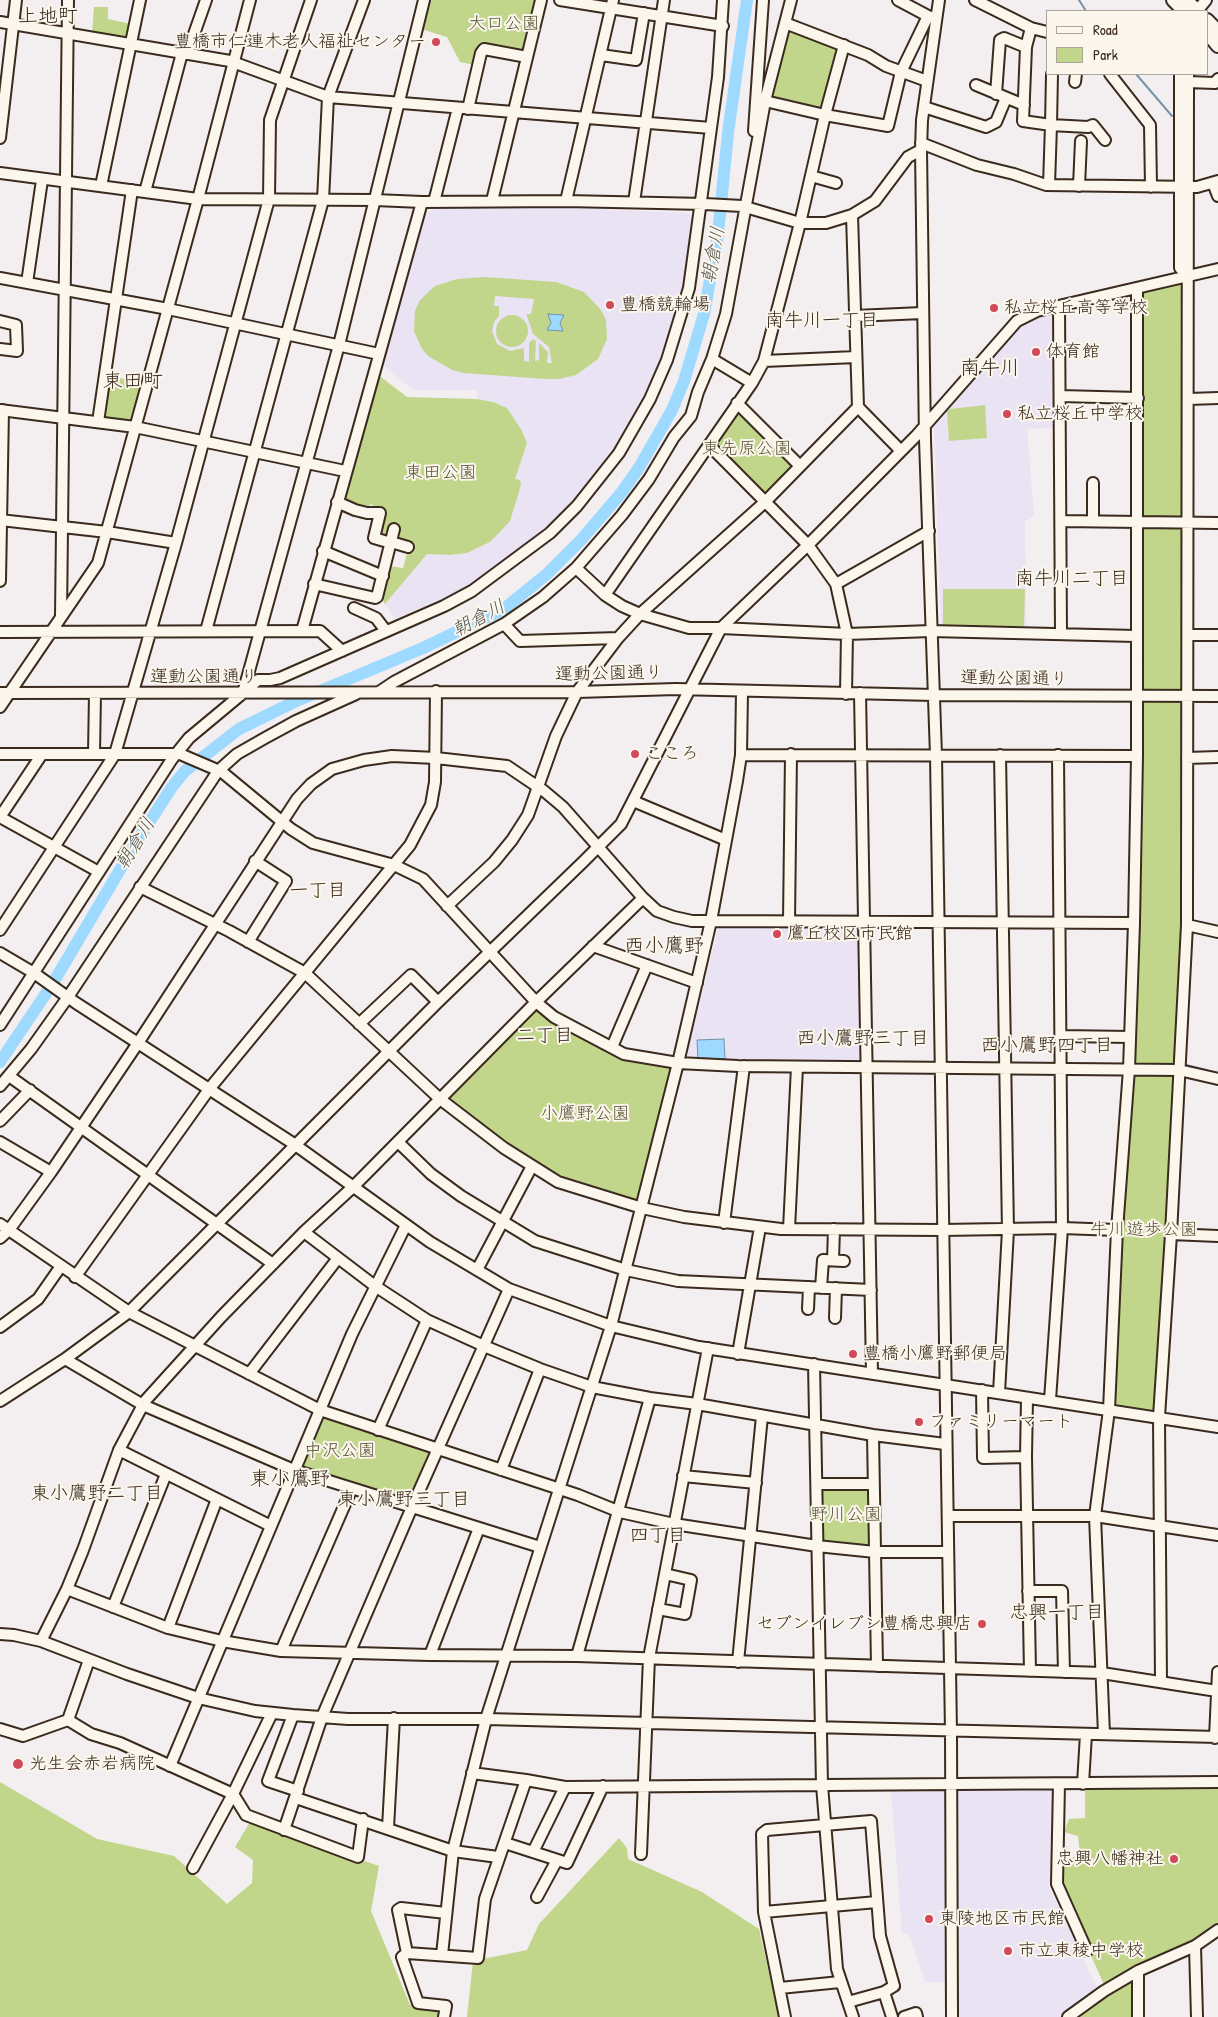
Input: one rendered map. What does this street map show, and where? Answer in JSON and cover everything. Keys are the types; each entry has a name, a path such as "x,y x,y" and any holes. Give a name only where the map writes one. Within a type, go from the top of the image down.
{"main road":[{"path":"1173,0 1183,10"},
{"path":"1186,0 1197,10"},
{"path":"1208,21 1218,31"},
{"path":"1208,34 1218,46"}],"street":[{"path":"0,138 16,0"},
{"path":"61,618 68,0"},
{"path":"101,186 140,0"},
{"path":"145,192 185,53 206,0"},
{"path":"0,707 5,693 51,632 98,563 235,63 250,0"},
{"path":"0,930 116,754 176,543 269,199 270,120 311,0"},
{"path":"206,631 323,200 328,97 364,0"},
{"path":"244,693 339,345 424,0"},
{"path":"492,201 515,112 540,0"},
{"path":"560,0 612,4 644,12 723,26"},
{"path":"634,202 664,0"},
{"path":"0,1025 178,754 203,726 258,680 280,678 444,606 472,591 550,533 577,506 619,453 650,399 667,360 679,325 690,279 712,128 723,26 723,0"},
{"path":"744,206 757,100 763,0"},
{"path":"379,692 394,682 504,624 543,597 576,568 622,515 649,479 674,437 691,416 726,314 744,206 766,101 791,0"},
{"path":"898,0 932,17"},
{"path":"766,101 888,126 901,72 932,17 939,0"},
{"path":"975,0 1031,28 1046,32"},
{"path":"566,200 612,4"},
{"path":"601,55 636,60 644,12"},
{"path":"932,17 921,146 922,313 936,755 946,1385 945,1444 951,1731 952,2017"},
{"path":"0,22 235,63 328,97 712,128"},
{"path":"786,23 868,55 886,66 927,81"},
{"path":"1031,28 1026,47 1023,121 1051,125 1088,127 1093,125 1105,140"},
{"path":"996,94 1000,40 1004,38 1026,47"},
{"path":"605,595 752,383 764,361 844,45"},
{"path":"434,202 481,53 488,49 527,57"},
{"path":"1049,185 1052,75"},
{"path":"1111,75 1150,125 1151,188"},
{"path":"1162,1682 1159,1417 1171,1234 1187,925 1188,277 1180,75"},
{"path":"1183,187 1188,78 1215,83 1218,79"},
{"path":"976,86 1024,105"},
{"path":"924,107 986,127 996,122 1006,98"},
{"path":"1079,186 1081,141"},
{"path":"921,146 977,165 1049,185 1151,188 1197,187 1215,182 1218,196"},
{"path":"0,173 42,180 198,198 422,202 566,200 702,204 744,206 800,223 826,223 852,216 875,201 908,157 921,146"},
{"path":"811,176 836,183"},
{"path":"27,283 42,180"},
{"path":"98,422 132,190"},
{"path":"302,630 345,471 422,202"},
{"path":"852,216 858,407 901,451"},
{"path":"2,1397 65,1359 129,1312 294,1144 488,952 621,824 721,628 808,545 901,451 1017,321 1037,311 1218,269"},
{"path":"0,278 168,309 378,354"},
{"path":"1104,1734 1095,1516 1109,1410 1117,1230 1129,1069 1134,923 1137,756 1137,288"},
{"path":"1059,307 1062,521 1061,634"},
{"path":"855,316 922,313"},
{"path":"0,322 16,325 17,351 0,349"},
{"path":"764,361 856,357"},
{"path":"712,359 752,383"},
{"path":"1060,396 1138,398"},
{"path":"1189,399 1218,398"},
{"path":"737,403 800,466"},
{"path":"447,906 494,862 512,840 528,815 556,736 577,692 618,638 640,614 765,502 858,407"},
{"path":"0,581 2,410 136,427 345,471"},
{"path":"709,445 808,545 836,584 847,634 846,694"},
{"path":"1093,483 1094,521"},
{"path":"337,502 355,510 367,513 380,513 374,538 408,547"},
{"path":"1,520 107,532 176,543"},
{"path":"1062,521 1218,523"},
{"path":"314,584 377,597 394,530"},
{"path":"836,584 929,531"},
{"path":"323,551 383,576"},
{"path":"576,568 605,595 640,614 689,628 847,634 932,631 1136,636"},
{"path":"354,608 376,618 386,631"},
{"path":"504,624 520,641 618,638"},
{"path":"0,632 320,630 342,651"},
{"path":"1188,635 1218,635"},
{"name":"運動公園通り","path":"5,693 577,692 689,689 846,694 1218,696"},
{"path":"0,1086 31,1049 216,770 237,754 281,729 359,692"},
{"path":"75,1277 210,1088 410,846 431,805 436,782 436,692"},
{"path":"442,1955 453,1851 486,1719 611,1326 678,1063 711,921 741,755 742,692"},
{"path":"94,754 95,693"},
{"path":"860,693 872,1373"},
{"path":"0,754 178,754 216,770 313,843 394,864 423,879 488,952 536,1002 554,1016 624,1054 678,1063 744,1066 1179,1070 1218,1079"},
{"path":"42,754 0,816 99,872"},
{"path":"789,921 791,754"},
{"path":"741,755 1137,756"},
{"path":"999,1393 1008,1230 1000,755"},
{"path":"1050,1400 1062,1228 1058,755"},
{"path":"0,1238 4,1227 50,1172 138,1043 296,799 311,784 332,769 364,760 392,756 436,758 507,766 563,807 643,898 657,911 692,921 1134,923"},
{"path":"1187,758 1218,757"},
{"path":"633,801 726,840"},
{"path":"248,942 286,881 255,861"},
{"path":"140,887 248,942 304,974 440,1099 504,1148 558,1182 642,1208 684,1217 760,1227 789,1229 1008,1230 1062,1228 1117,1230"},
{"path":"41,1641 67,1589 83,1550 119,1450 143,1405 194,1346 304,1232 354,1187 536,1002 643,898"},
{"path":"1187,925 1218,932"},
{"path":"593,946 697,983"},
{"path":"0,953 294,1144 430,1242 509,1290 611,1326 738,1354 814,1364 1218,1427"},
{"path":"612,1047 647,965"},
{"path":"359,1024 411,975 438,1002"},
{"path":"1061,1036 1130,1037"},
{"path":"724,1223 744,1066"},
{"path":"789,1229 797,1066"},
{"path":"9,1076 273,1264"},
{"path":"0,1121 30,1090"},
{"path":"0,1142 50,1172"},
{"path":"398,1142 431,1174 461,1196 535,1241 626,1270 678,1281 871,1290"},
{"path":"477,1270 532,1166"},
{"path":"170,1766 320,1410 375,1286 406,1225"},
{"path":"4,1227 129,1312 320,1410 378,1430 558,1488 618,1511 674,1524 750,1537 875,1552 948,1552"},
{"path":"738,1354 760,1227"},
{"path":"833,1260 834,1229"},
{"path":"304,1232 375,1286 427,1320 540,1369 592,1387 873,1435 945,1444"},
{"path":"1171,1234 1218,1236"},
{"path":"249,1374 338,1258"},
{"path":"821,1288 822,1260 844,1260"},
{"path":"0,1327 38,1299 61,1266"},
{"path":"808,1309 809,1287"},
{"path":"835,1318 836,1288"},
{"path":"284,1830 322,1717 349,1652 509,1290"},
{"path":"378,1430 427,1320"},
{"path":"641,1854 649,1658 708,1348"},
{"path":"65,1359 143,1405 294,1470 540,1548"},
{"path":"814,1364 821,1664 820,1727 824,1825 837,1969 852,2017"},
{"path":"501,1470 540,1369"},
{"path":"982,1390 983,1458 1026,1457"},
{"path":"577,1656 650,1398"},
{"path":"1027,1398 1026,1457 1030,1670"},
{"path":"738,1662 762,1416"},
{"path":"873,1435 877,1666"},
{"path":"119,1450 270,1526"},
{"path":"113,1607 166,1474"},
{"path":"683,1476 756,1483"},
{"path":"816,1484 873,1484"},
{"path":"282,1651 352,1488"},
{"path":"168,1628 218,1500"},
{"path":"948,1516 1095,1516 1218,1535"},
{"path":"430,1655 479,1528"},
{"path":"658,1608 685,1614 691,1580 665,1574"},
{"path":"67,1589 168,1628 222,1641 282,1651 430,1655 506,1654 1102,1673 1217,1691"},
{"path":"1028,1591 1062,1591 1064,1672"},
{"path":"0,1634 41,1641 198,1698 272,1713 322,1717 486,1719 1216,1738 1218,1672"},
{"path":"68,1720 89,1660"},
{"path":"193,1868 233,1794 272,1713"},
{"path":"293,1715 268,1781 363,1819 453,1851 498,1857"},
{"path":"388,1828 394,1718"},
{"path":"0,1729 23,1736 68,1720"},
{"path":"68,1720 91,1734 120,1743 233,1794 246,1815 358,1857 363,1819"},
{"path":"1083,1784 1086,1734"},
{"path":"472,1773 566,1787 1218,1782"},
{"path":"444,2017 446,2006 418,2004 402,1957 407,1953 478,1958 485,1899 526,1780"},
{"path":"1059,1784 1057,1884 1087,1951"},
{"path":"505,1843 567,1863 603,1786"},
{"path":"533,1852 566,1787"},
{"path":"785,2017 764,1912 762,1834 767,1830 871,1821 880,1936 894,1986 884,1992 848,2002"},
{"path":"537,1897 558,1860"},
{"path":"764,1912 877,1902"},
{"path":"407,1953 398,1910 401,1908 446,1913"},
{"path":"1068,2017 1081,2012 1104,1990 1138,1971 1195,1946 1218,1930"},
{"path":"1195,1946 1196,2017"},
{"path":"1138,1971 1138,2017"},
{"path":"780,1988 840,1982"},
{"path":"884,1992 892,2017"},
{"path":"904,2017 916,2013 917,2017"}],"shaded area":[{"path":"439,205 593,206 609,210 689,213 694,218 685,286 666,351 654,381 621,442 571,504 536,538 485,577 466,588 395,619 385,604 427,554 450,555 467,553 490,542 510,521 515,479 527,443 524,434 493,402 477,399 477,390 413,390 385,367 382,358 420,218"},
{"path":"1054,309 1056,428 1027,429 1034,516 1025,522 1026,627 942,628 934,427 1020,325 1031,318"},
{"path":"719,925 859,926 864,1062 861,1064 733,1061 685,1062"},
{"path":"946,1788 947,1982 925,1982 909,1934 902,1934 891,1790"},
{"path":"955,1789 1053,1790 1049,1887 1098,1990 1065,2011 1061,2017 956,2017"}],"green space":[{"name":"大口公園","path":"431,0 536,0 524,52 479,44 475,65 460,62 447,37 421,29"},
{"path":"94,7 108,7 108,19 131,24 128,40 92,34"},
{"path":"787,27 840,46 824,111 769,99"},
{"path":"485,277 556,282 584,292 601,310 606,320 607,339 598,359 576,375 559,379 464,373 452,370 428,356 421,347 414,331 415,311 420,300 435,286 457,279","holes":["495,296 534,299 531,314 527,314 527,316 533,334 549,347 552,363 547,363 548,352 539,343 539,360 535,361 536,341 533,339 529,343 529,362 524,361 524,348 510,351 497,344 492,331 494,322 499,316 499,306 494,306"]},
{"name":"牛川遊歩公園","path":"1188,277 1187,865 1159,1417 1109,1410 1129,1069 1137,288"},
{"path":"512,315 518,316 523,320 527,325 527,337 523,342 518,346 512,347 506,346 501,342 497,337 496,331 497,325 501,320 506,316"},
{"path":"107,376 143,382 132,423 104,419 102,415"},
{"name":"東田公園","path":"378,377 381,377 407,397 477,399 493,402 507,408 522,431 527,443 515,479 520,480 521,485 510,521 490,542 467,553 450,555 427,554 385,604 380,596 388,566 403,568 409,545 389,537 377,537 382,519 372,504 363,509 346,501 343,492"},
{"name":"東先原公園","path":"737,403 800,466 765,502 709,445"},
{"path":"985,405 987,438 949,441 947,411 950,409"},
{"path":"943,589 1025,589 1024,626 943,626"},
{"name":"小鷹野公園","path":"536,1002 624,1054 678,1063 642,1208 558,1182 440,1099"},
{"name":"中沢公園","path":"320,1410 438,1450 412,1507 294,1470"},
{"name":"野川公園","path":"817,1484 873,1484 875,1552 817,1546"},
{"path":"0,1782 97,1839 174,1856 227,1904 252,1883 253,1860 235,1847 250,1822 379,1866 371,1911 410,2005 441,2010 440,2017 0,2017"},
{"path":"1180,1784 1218,1787 1218,1925 1193,1943 1138,1963 1105,1987 1060,1885 1059,1863 1080,1855 1078,1836 1064,1832 1069,1819 1085,1818 1085,1785"},
{"path":"619,1838 627,1848 628,1859 702,1892 759,1929 779,2017 467,2017 473,1961 527,1950 539,1924"},
{"path":"1138,1971 1138,2017 1081,2017 1081,2007"}],"water":[{"path":"548,314 564,315 560,323 563,331 547,330 551,323"},
{"path":"724,1039 725,1059 698,1060 697,1040"}],"waterway":[{"name":"朝倉川","path":"0,1062 53,983 137,841 172,787 185,771 239,729 294,702 423,648 504,609 547,574 581,540 622,492 640,466 672,410 684,381 704,314 718,234 728,133 747,0"},
{"path":"1079,0 1085,10"},
{"path":"1137,75 1172,116"},
{"path":"1174,1063 1180,965"},
{"path":"1186,1065 1218,1073"}],"place":[{"name":"豊橋市仁連木老人福祉センター","path":"436,42"},
{"name":"豊橋競輪場","path":"610,305"},
{"name":"私立桜丘高等学校","path":"994,308"},
{"name":"体育館","path":"1036,352"},
{"name":"私立桜丘中学校","path":"1007,414"},
{"name":"こころ","path":"635,754"},
{"name":"鷹丘校区市民館","path":"777,934"},
{"name":"豊橋小鷹野郵便局","path":"853,1354"},
{"name":"ファミリーマート","path":"919,1422"},
{"name":"セブンイレブン豊橋忠興店","path":"982,1624"},
{"name":"光生会赤岩病院","path":"18,1764"},
{"name":"忠興八幡神社","path":"1174,1859"},
{"name":"東陵地区市民館","path":"929,1919"},
{"name":"市立東稜中学校","path":"1008,1951"}],"district":[{"name":"上地町","path":"48,17"},
{"name":"南牛川一丁目","path":"822,321"},
{"name":"南牛川","path":"990,369"},
{"name":"東田町","path":"133,382"},
{"name":"南牛川二丁目","path":"1072,579"},
{"name":"一丁目","path":"318,891"},
{"name":"西小鷹野","path":"664,947"},
{"name":"二丁目","path":"545,1036"},
{"name":"西小鷹野三丁目","path":"863,1039"},
{"name":"西小鷹野四丁目","path":"1047,1046"},
{"name":"東小鷹野","path":"290,1480"},
{"name":"東小鷹野二丁目","path":"97,1494"},
{"name":"東小鷹野三丁目","path":"404,1500"},
{"name":"四丁目","path":"658,1536"},
{"name":"忠興一丁目","path":"1057,1613"}]}
